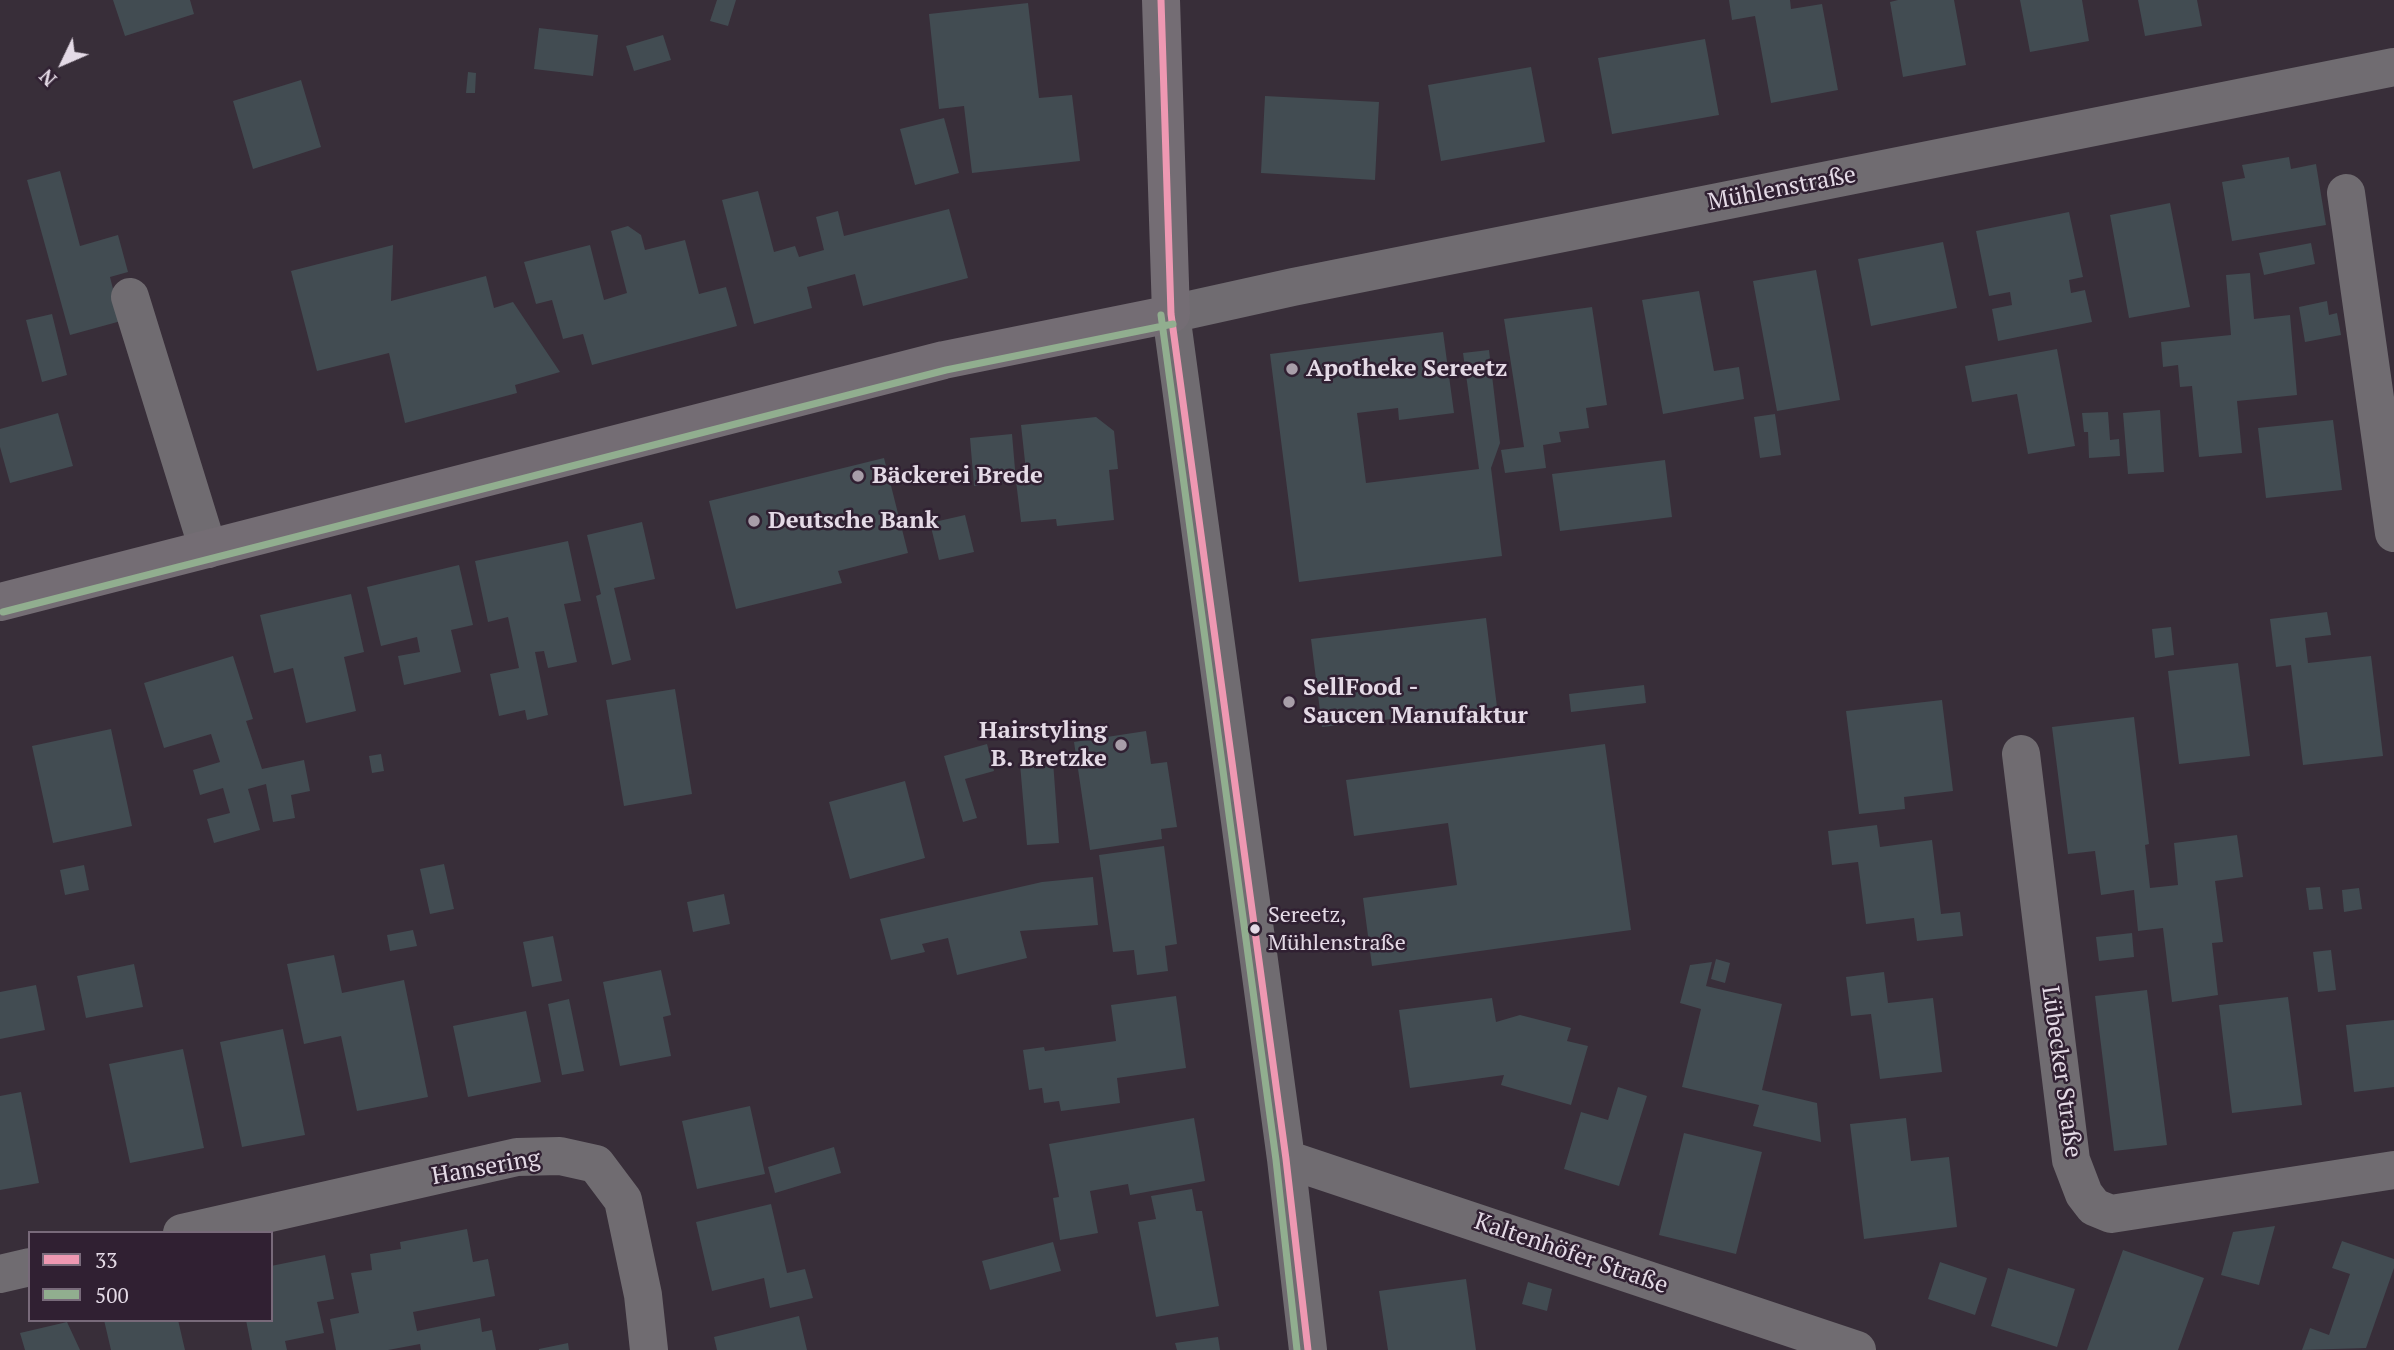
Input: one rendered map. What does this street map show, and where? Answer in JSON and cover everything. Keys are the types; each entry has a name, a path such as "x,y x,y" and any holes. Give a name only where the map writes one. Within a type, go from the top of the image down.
{"main road":[{"path":"3,603 944,360 1171,314 1161,0"}],"street":[{"name":"Mühlenstraße","path":"1171,314 1293,287 2394,67"},
{"path":"2346,193 2394,533"},
{"path":"130,297 208,549"},
{"path":"1171,314 1286,1159 1308,1350"},
{"name":"Lübecker Straße","path":"2021,754 2071,1160 2084,1194 2094,1208 2111,1214 2394,1170"},
{"name":"Hansering","path":"192,1231 517,1157 560,1156 596,1164 623,1200 643,1295 649,1350"},
{"name":"Kaltenhöfer Straße","path":"1286,1159 1857,1350"},
{"path":"0,1274 28,1267"}],"building":[{"path":"113,0 190,0 194,14 125,36"},
{"path":"717,0 736,0 728,26 710,21"},
{"path":"1729,0 1790,0 1791,9 1822,4 1838,90 1771,103 1755,16 1732,20"},
{"path":"1954,0 1966,65 1903,77 1890,2"},
{"path":"2020,0 2082,0 2089,41 2030,52"},
{"path":"2138,0 2197,0 2202,26 2145,36"},
{"path":"1028,3 1039,98 1072,95 1080,161 972,173 964,106 939,109 929,14"},
{"path":"539,28 598,35 593,76 534,69"},
{"path":"663,35 671,60 634,71 626,46"},
{"path":"1705,39 1719,115 1612,134 1598,58"},
{"path":"1531,67 1545,142 1441,161 1428,85"},
{"path":"468,72 476,73 475,93 466,93"},
{"path":"301,80 321,147 253,169 233,101"},
{"path":"1265,96 1379,102 1375,180 1261,173"},
{"path":"944,118 959,173 915,185 900,129"},
{"path":"2289,157 2291,169 2316,164 2326,225 2232,241 2222,182 2245,178 2242,165"},
{"path":"60,171 80,246 118,235 128,272 110,277 121,321 70,335 27,180"},
{"path":"758,191 774,252 795,246 799,257 824,250 816,217 838,211 844,236 949,209 968,278 863,306 855,274 807,287 812,308 754,324 722,200"},
{"path":"2170,203 2190,307 2129,318 2110,215"},
{"path":"2069,212 2083,277 2069,280 2071,293 2085,290 2092,322 1998,341 1992,309 2012,305 2010,292 1989,296 1976,231"},
{"path":"628,226 641,235 645,250 685,240 699,294 726,287 737,326 592,365 583,334 563,339 552,300 536,304 524,262 590,245 604,300 627,293 611,231"},
{"path":"1943,242 1957,308 1871,326 1858,259"},
{"path":"2311,243 2315,264 2264,275 2259,253"},
{"path":"393,245 391,301 486,276 494,308 513,302 560,372 515,385 517,393 405,423 389,353 317,371 291,271"},
{"path":"1816,270 1840,400 1777,411 1753,281"},
{"path":"2250,273 2254,319 2290,315 2297,395 2237,401 2242,453 2199,457 2192,386 2180,387 2178,365 2163,367 2161,342 2231,335 2226,275"},
{"path":"1699,291 1714,371 1739,367 1744,399 1663,414 1642,300"},
{"path":"2327,301 2329,315 2337,313 2341,335 2305,342 2299,307"},
{"path":"1592,307 1607,405 1586,408 1589,428 1559,432 1561,442 1543,445 1546,468 1505,473 1501,450 1524,447 1504,319"},
{"path":"52,314 67,375 42,382 26,320"},
{"path":"1443,332 1454,413 1399,420 1398,408 1357,413 1366,483 1479,469 1463,353 1489,350 1500,443 1491,468 1502,556 1299,582 1270,354"},
{"path":"2057,349 2075,446 2028,454 2017,394 1972,402 1965,366"},
{"path":"2160,410 2164,472 2128,474 2123,413"},
{"path":"2108,412 2110,440 2119,439 2120,456 2089,458 2088,432 2084,432 2082,413"},
{"path":"58,413 73,466 10,483 0,447 0,429"},
{"path":"1775,414 1781,455 1760,458 1754,417"},
{"path":"1096,417 1114,431 1118,469 1109,470 1114,520 1057,526 1056,519 1021,522 1016,481 1027,480 1021,425"},
{"path":"2333,420 2342,490 2266,498 2258,428"},
{"path":"1012,434 1016,481 974,486 970,438"},
{"path":"884,458 908,553 838,571 842,583 736,609 709,501"},
{"path":"1665,460 1672,517 1560,531 1552,474"},
{"path":"965,515 974,552 939,560 930,523"},
{"path":"642,522 655,579 614,588 631,660 612,665 596,596 601,594 587,535"},
{"path":"568,541 581,601 564,604 577,662 548,668 544,651 535,652 548,715 527,720 525,710 499,716 490,674 519,668 508,617 488,622 475,561"},
{"path":"459,565 473,625 451,630 461,672 404,685 398,656 420,652 417,637 381,646 367,587"},
{"path":"351,594 364,652 344,657 356,711 306,723 293,668 274,673 260,615"},
{"path":"2327,612 2331,635 2305,638 2308,663 2371,656 2383,756 2303,765 2291,665 2276,667 2270,619"},
{"path":"1486,618 1497,707 1322,727 1311,639"},
{"path":"2171,627 2174,655 2155,658 2152,629"},
{"path":"233,656 253,719 246,721 262,769 304,760 310,791 291,795 295,818 273,822 266,784 248,789 260,830 214,843 207,819 230,813 223,788 200,795 193,770 220,762 211,734 164,748 144,683"},
{"path":"2238,663 2250,756 2179,764 2168,671"},
{"path":"1644,685 1646,703 1571,712 1569,694"},
{"path":"675,689 692,794 624,806 606,700"},
{"path":"1942,700 1953,791 1904,797 1905,809 1859,814 1846,711"},
{"path":"2134,717 2149,844 2145,845 2150,888 2178,885 2174,843 2237,835 2243,877 2215,881 2223,942 2212,943 2218,995 2172,1002 2163,928 2138,931 2134,890 2101,895 2095,851 2068,854 2052,727"},
{"path":"111,729 132,826 53,843 32,746"},
{"path":"1146,731 1151,764 1167,762 1177,827 1161,829 1162,839 1090,850 1074,742"},
{"path":"987,744 994,771 965,779 977,818 963,822 944,756"},
{"path":"1605,744 1631,930 1372,966 1363,898 1457,885 1448,823 1354,836 1346,780"},
{"path":"381,754 384,771 372,773 369,756"},
{"path":"1053,761 1059,843 1027,845 1020,764"},
{"path":"905,781 925,858 850,879 829,802"},
{"path":"1877,825 1880,847 1932,840 1941,914 1960,912 1963,936 1917,941 1914,918 1866,924 1858,862 1832,865 1828,831"},
{"path":"1164,846 1177,944 1165,946 1168,971 1137,975 1134,950 1113,952 1099,855"},
{"path":"444,864 454,909 430,914 420,869"},
{"path":"84,865 89,890 65,895 60,870"},
{"path":"1093,877 1098,925 1020,931 1027,958 957,975 948,938 922,944 925,952 891,960 880,919 1042,882"},
{"path":"2320,887 2323,909 2309,910 2306,888"},
{"path":"2359,888 2362,909 2344,912 2342,890"},
{"path":"724,894 730,924 693,932 687,902"},
{"path":"413,930 417,946 390,951 387,935"},
{"path":"2132,933 2134,957 2099,961 2096,937"},
{"path":"553,936 562,981 532,987 523,942"},
{"path":"2331,950 2336,990 2318,992 2313,952"},
{"path":"334,955 342,993 404,980 428,1097 357,1111 341,1036 304,1044 287,964"},
{"path":"1716,959 1730,963 1725,983 1711,979"},
{"path":"1712,962 1706,986 1782,1004 1762,1090 1817,1103 1821,1142 1753,1126 1759,1105 1682,1087 1701,1009 1680,1003 1690,965"},
{"path":"134,964 143,1007 86,1018 77,976"},
{"path":"661,970 671,1015 663,1017 671,1056 620,1066 603,982"},
{"path":"1884,972 1888,1003 1933,998 1942,1072 1880,1079 1871,1014 1851,1016 1846,977"},
{"path":"36,985 45,1030 0,1039 0,992"},
{"path":"2147,990 2167,1145 2114,1151 2095,996"},
{"path":"1176,996 1186,1068 1117,1078 1120,1103 1061,1111 1059,1101 1044,1103 1042,1088 1029,1090 1023,1050 1044,1047 1045,1051 1116,1041 1111,1005"},
{"path":"2288,997 2302,1105 2232,1113 2219,1005"},
{"path":"1492,998 1496,1022 1520,1015 1571,1028 1567,1041 1588,1046 1571,1105 1501,1085 1504,1075 1410,1088 1399,1010"},
{"path":"569,999 584,1071 562,1075 548,1004"},
{"path":"526,1011 541,1082 468,1097 453,1026"},
{"path":"2394,1020 2394,1087 2354,1092 2346,1025"},
{"path":"283,1029 305,1135 242,1147 220,1042"},
{"path":"183,1049 204,1148 130,1163 109,1064"},
{"path":"1618,1087 1647,1096 1619,1186 1564,1169 1581,1112 1608,1120"},
{"path":"21,1092 39,1183 0,1190 0,1096"},
{"path":"750,1106 765,1174 697,1189 682,1121"},
{"path":"1194,1118 1205,1181 1130,1195 1128,1184 1090,1191 1098,1233 1060,1240 1053,1198 1059,1197 1049,1144"},
{"path":"1906,1118 1911,1161 1949,1157 1957,1227 1864,1239 1850,1124"},
{"path":"1684,1133 1762,1152 1736,1254 1659,1235"},
{"path":"834,1147 841,1173 775,1193 768,1167"},
{"path":"1192,1189 1196,1211 1202,1211 1219,1306 1156,1317 1138,1222 1156,1219 1151,1196"},
{"path":"771,1204 787,1273 805,1269 813,1298 770,1308 764,1278 712,1291 696,1222"},
{"path":"2275,1226 2259,1285 2221,1275 2233,1232"},
{"path":"467,1229 473,1262 488,1259 495,1296 413,1312 417,1331 480,1318 482,1332 492,1330 496,1350 421,1350 420,1344 388,1350 336,1350 330,1319 359,1313 351,1273 372,1270 370,1254 401,1249 400,1242"},
{"path":"2342,1241 2394,1259 2394,1268 2366,1348 2302,1350 2310,1328 2329,1335 2350,1274 2332,1268"},
{"path":"1053,1242 1061,1271 990,1290 982,1261"},
{"path":"2123,1250 2204,1278 2178,1350 2087,1350"},
{"path":"325,1255 334,1299 317,1302 324,1333 285,1341 287,1350 252,1350 246,1322 273,1322 273,1266"},
{"path":"1940,1262 1987,1278 1975,1315 1928,1299"},
{"path":"2008,1268 2075,1289 2057,1347 1991,1326"},
{"path":"1466,1279 1476,1350 1388,1350 1379,1291"},
{"path":"1528,1282 1552,1289 1547,1311 1522,1304"},
{"path":"799,1316 807,1350 717,1350 714,1337"},
{"path":"67,1322 80,1350 25,1350 20,1333"},
{"path":"104,1322 178,1322 185,1350 111,1350"},
{"path":"1218,1337 1220,1350 1177,1350 1175,1343"},
{"path":"568,1343 569,1350 539,1350 539,1349"}],"transit line":[{"name":"33","path":"1161,0 1171,314 1286,1159 1308,1350"},
{"name":"500","path":"1161,315 1276,1160 1297,1350"},
{"name":"500","path":"3,612 946,370 1173,324"}],"place":[{"name":"Apotheke Sereetz","path":"1292,369"},
{"name":"Bäckerei Brede","path":"858,476"},
{"name":"Deutsche Bank","path":"754,521"},
{"name":"SellFood - Saucen Manufaktur","path":"1289,702"},
{"name":"Hairstyling B. Bretzke","path":"1121,745"},
{"name":"Sereetz, Mühlenstraße","path":"1255,929"}]}
